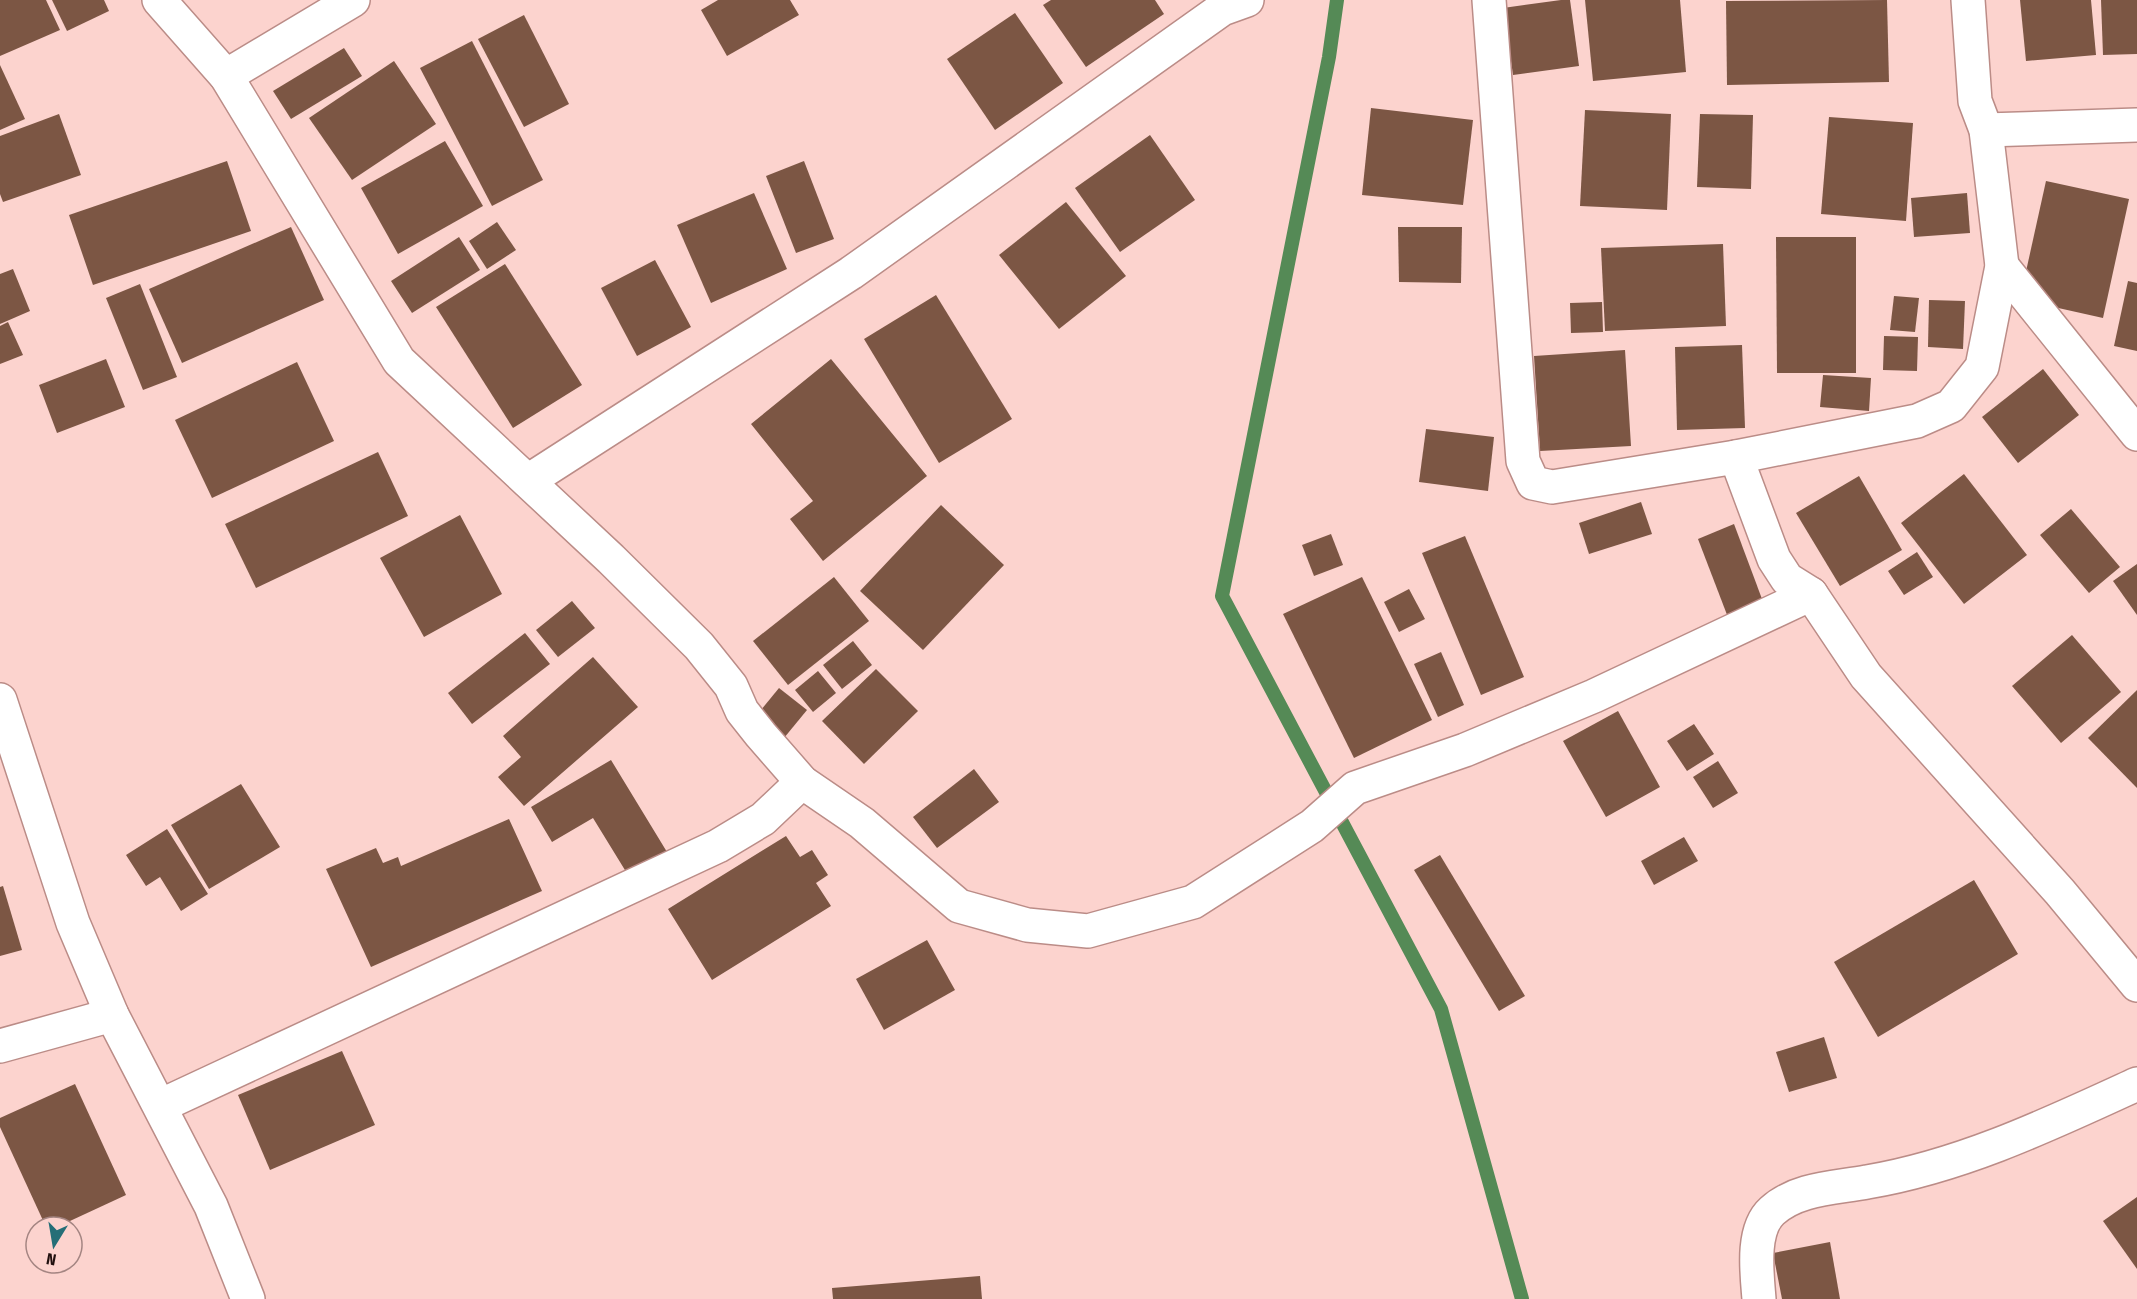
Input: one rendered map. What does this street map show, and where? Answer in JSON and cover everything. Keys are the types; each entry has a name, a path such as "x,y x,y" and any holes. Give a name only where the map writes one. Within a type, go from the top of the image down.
{"street":[{"path":"159,0 226,76 399,361 528,481 699,646 731,686 742,711 802,782 862,823 959,906 1027,925 1088,931 1194,902 1312,826 1355,788 1465,750 1594,696 1811,594"},
{"path":"226,76 352,0"},
{"path":"1489,0 1523,461 1533,483 1552,488 1736,457 1917,421 1951,406 1982,367 2002,266 1986,130 1975,101 1968,0"},
{"path":"528,481 850,273 1229,3"},
{"path":"1986,130 2137,125"},
{"path":"2002,266 2137,434"},
{"path":"1736,457 1774,559 1787,579 1811,594 1866,676 2060,892 2137,985"},
{"path":"0,700 73,923 112,1015 211,1206 248,1299"},
{"path":"160,1106 718,846 762,819 802,782"},
{"path":"0,1046 112,1015"},
{"path":"1760,1299 1757,1275 1760,1233 1771,1212 1801,1194 1913,1174 2042,1127 2137,1084"}],"building":[{"path":"0,0 46,0 60,30 0,56"},
{"path":"52,0 104,0 109,11 67,31"},
{"path":"718,0 790,0 799,15 727,56 701,10"},
{"path":"1051,0 1155,0 1164,14 1086,67 1043,5"},
{"path":"1570,0 1579,66 1513,75 1503,8"},
{"path":"1585,0 1680,0 1686,72 1593,81"},
{"path":"1887,0 1889,82 1727,85 1726,1"},
{"path":"2020,0 2091,0 2096,55 2026,61"},
{"path":"2101,0 2137,0 2137,54 2103,55"},
{"path":"1015,13 1063,83 995,130 947,59"},
{"path":"524,15 569,104 524,127 478,39"},
{"path":"472,41 543,180 492,206 420,68"},
{"path":"344,48 362,76 291,119 273,91"},
{"path":"394,61 436,124 352,180 309,118"},
{"path":"0,65 25,119 0,130"},
{"path":"1371,108 1473,120 1463,205 1362,195"},
{"path":"1585,110 1671,114 1667,210 1580,206"},
{"path":"59,114 81,175 3,202 0,194 0,136"},
{"path":"1700,114 1753,115 1751,189 1697,187"},
{"path":"1829,117 1913,123 1906,221 1821,214"},
{"path":"1150,135 1195,200 1120,252 1075,188"},
{"path":"445,141 483,206 398,254 361,188"},
{"path":"227,161 251,231 93,285 69,215"},
{"path":"804,161 834,239 796,253 766,176"},
{"path":"2046,181 2129,199 2103,318 2036,303 2023,285"},
{"path":"754,193 787,269 711,303 677,225"},
{"path":"1967,193 1970,233 1914,237 1911,198"},
{"path":"1066,202 1126,276 1059,329 999,255"},
{"path":"497,222 516,250 487,269 469,241"},
{"path":"291,227 324,300 182,363 149,289"},
{"path":"1398,227 1462,227 1461,283 1399,282"},
{"path":"459,237 480,270 412,313 391,281"},
{"path":"1776,237 1856,237 1856,373 1777,373"},
{"path":"1723,244 1726,326 1605,331 1601,248"},
{"path":"655,260 691,327 637,356 601,288"},
{"path":"505,264 582,385 513,428 436,307"},
{"path":"13,269 30,311 0,324 0,274"},
{"path":"2128,281 2137,283 2137,351 2114,346"},
{"path":"140,284 177,377 143,390 106,298"},
{"path":"936,295 1012,419 939,463 864,339"},
{"path":"1894,296 1919,298 1915,332 1890,330"},
{"path":"1929,300 1965,301 1963,349 1928,347"},
{"path":"1602,302 1603,332 1571,333 1570,303"},
{"path":"8,322 23,355 0,364 0,326"},
{"path":"1884,336 1918,337 1917,371 1883,370"},
{"path":"1742,345 1745,428 1677,430 1675,347"},
{"path":"1625,350 1631,446 1540,451 1534,356"},
{"path":"106,359 125,407 57,433 39,385"},
{"path":"831,359 927,476 823,561 790,519 813,501 751,424"},
{"path":"297,362 334,441 212,498 175,420"},
{"path":"2043,369 2079,415 2018,463 1982,417"},
{"path":"1823,375 1871,378 1869,411 1820,407"},
{"path":"1426,429 1494,437 1488,491 1419,482"},
{"path":"378,452 408,516 256,588 225,524"},
{"path":"1964,474 2027,555 1964,604 1901,523"},
{"path":"1859,476 1902,550 1840,586 1796,513"},
{"path":"1641,502 1652,534 1589,554 1579,523"},
{"path":"941,505 1004,565 923,650 860,591"},
{"path":"2071,509 2120,567 2089,593 2040,535"},
{"path":"460,515 502,594 424,637 380,558"},
{"path":"1734,524 1765,607 1729,620 1698,539"},
{"path":"1331,534 1343,565 1314,576 1302,545"},
{"path":"1465,536 1524,677 1481,695 1422,553"},
{"path":"1917,552 1933,577 1904,595 1888,571"},
{"path":"2137,564 2137,615 2113,581"},
{"path":"834,577 869,621 788,685 753,641"},
{"path":"1362,577 1432,720 1354,758 1283,614"},
{"path":"1409,589 1425,619 1399,632 1384,602"},
{"path":"572,601 595,628 558,657 536,630"},
{"path":"525,633 550,664 472,724 448,693"},
{"path":"2072,635 2121,692 2061,743 2012,686"},
{"path":"853,641 872,665 842,689 823,665"},
{"path":"1441,652 1464,705 1438,717 1414,664"},
{"path":"593,657 638,707 524,806 498,777 521,757 503,736"},
{"path":"876,669 918,711 864,764 822,721"},
{"path":"818,671 836,693 813,712 795,690"},
{"path":"779,688 807,710 784,738 756,716"},
{"path":"2137,690 2137,788 2088,738"},
{"path":"1618,711 1660,787 1606,817 1563,741"},
{"path":"1694,724 1714,754 1687,771 1667,741"},
{"path":"611,760 667,852 628,875 593,818 552,842 531,807"},
{"path":"1718,761 1738,793 1713,808 1693,777"},
{"path":"974,769 999,802 937,848 913,817"},
{"path":"241,784 280,847 209,889 171,825"},
{"path":"509,819 542,891 371,967 326,869 376,848 383,863 398,857 401,866"},
{"path":"167,829 208,894 181,911 160,877 146,886 126,855"},
{"path":"786,836 800,857 812,850 828,875 816,883 831,906 712,980 668,909"},
{"path":"1684,837 1698,861 1654,885 1641,861"},
{"path":"1440,855 1525,996 1499,1011 1414,870"},
{"path":"1974,880 2018,954 1878,1037 1834,962"},
{"path":"3,886 22,950 0,956 0,887"},
{"path":"927,940 955,990 884,1030 856,979"},
{"path":"1824,1037 1837,1078 1789,1092 1776,1052"},
{"path":"342,1051 375,1125 270,1170 238,1095"},
{"path":"75,1084 126,1195 83,1215 40,1215 0,1127 0,1118"},
{"path":"2137,1197 2137,1269 2103,1221"},
{"path":"1830,1242 1840,1299 1782,1299 1773,1253"},
{"path":"980,1276 982,1299 833,1299 832,1288"}],"waterway":[{"path":"1337,0 1329,57 1222,596 1441,1009 1522,1299"}]}
